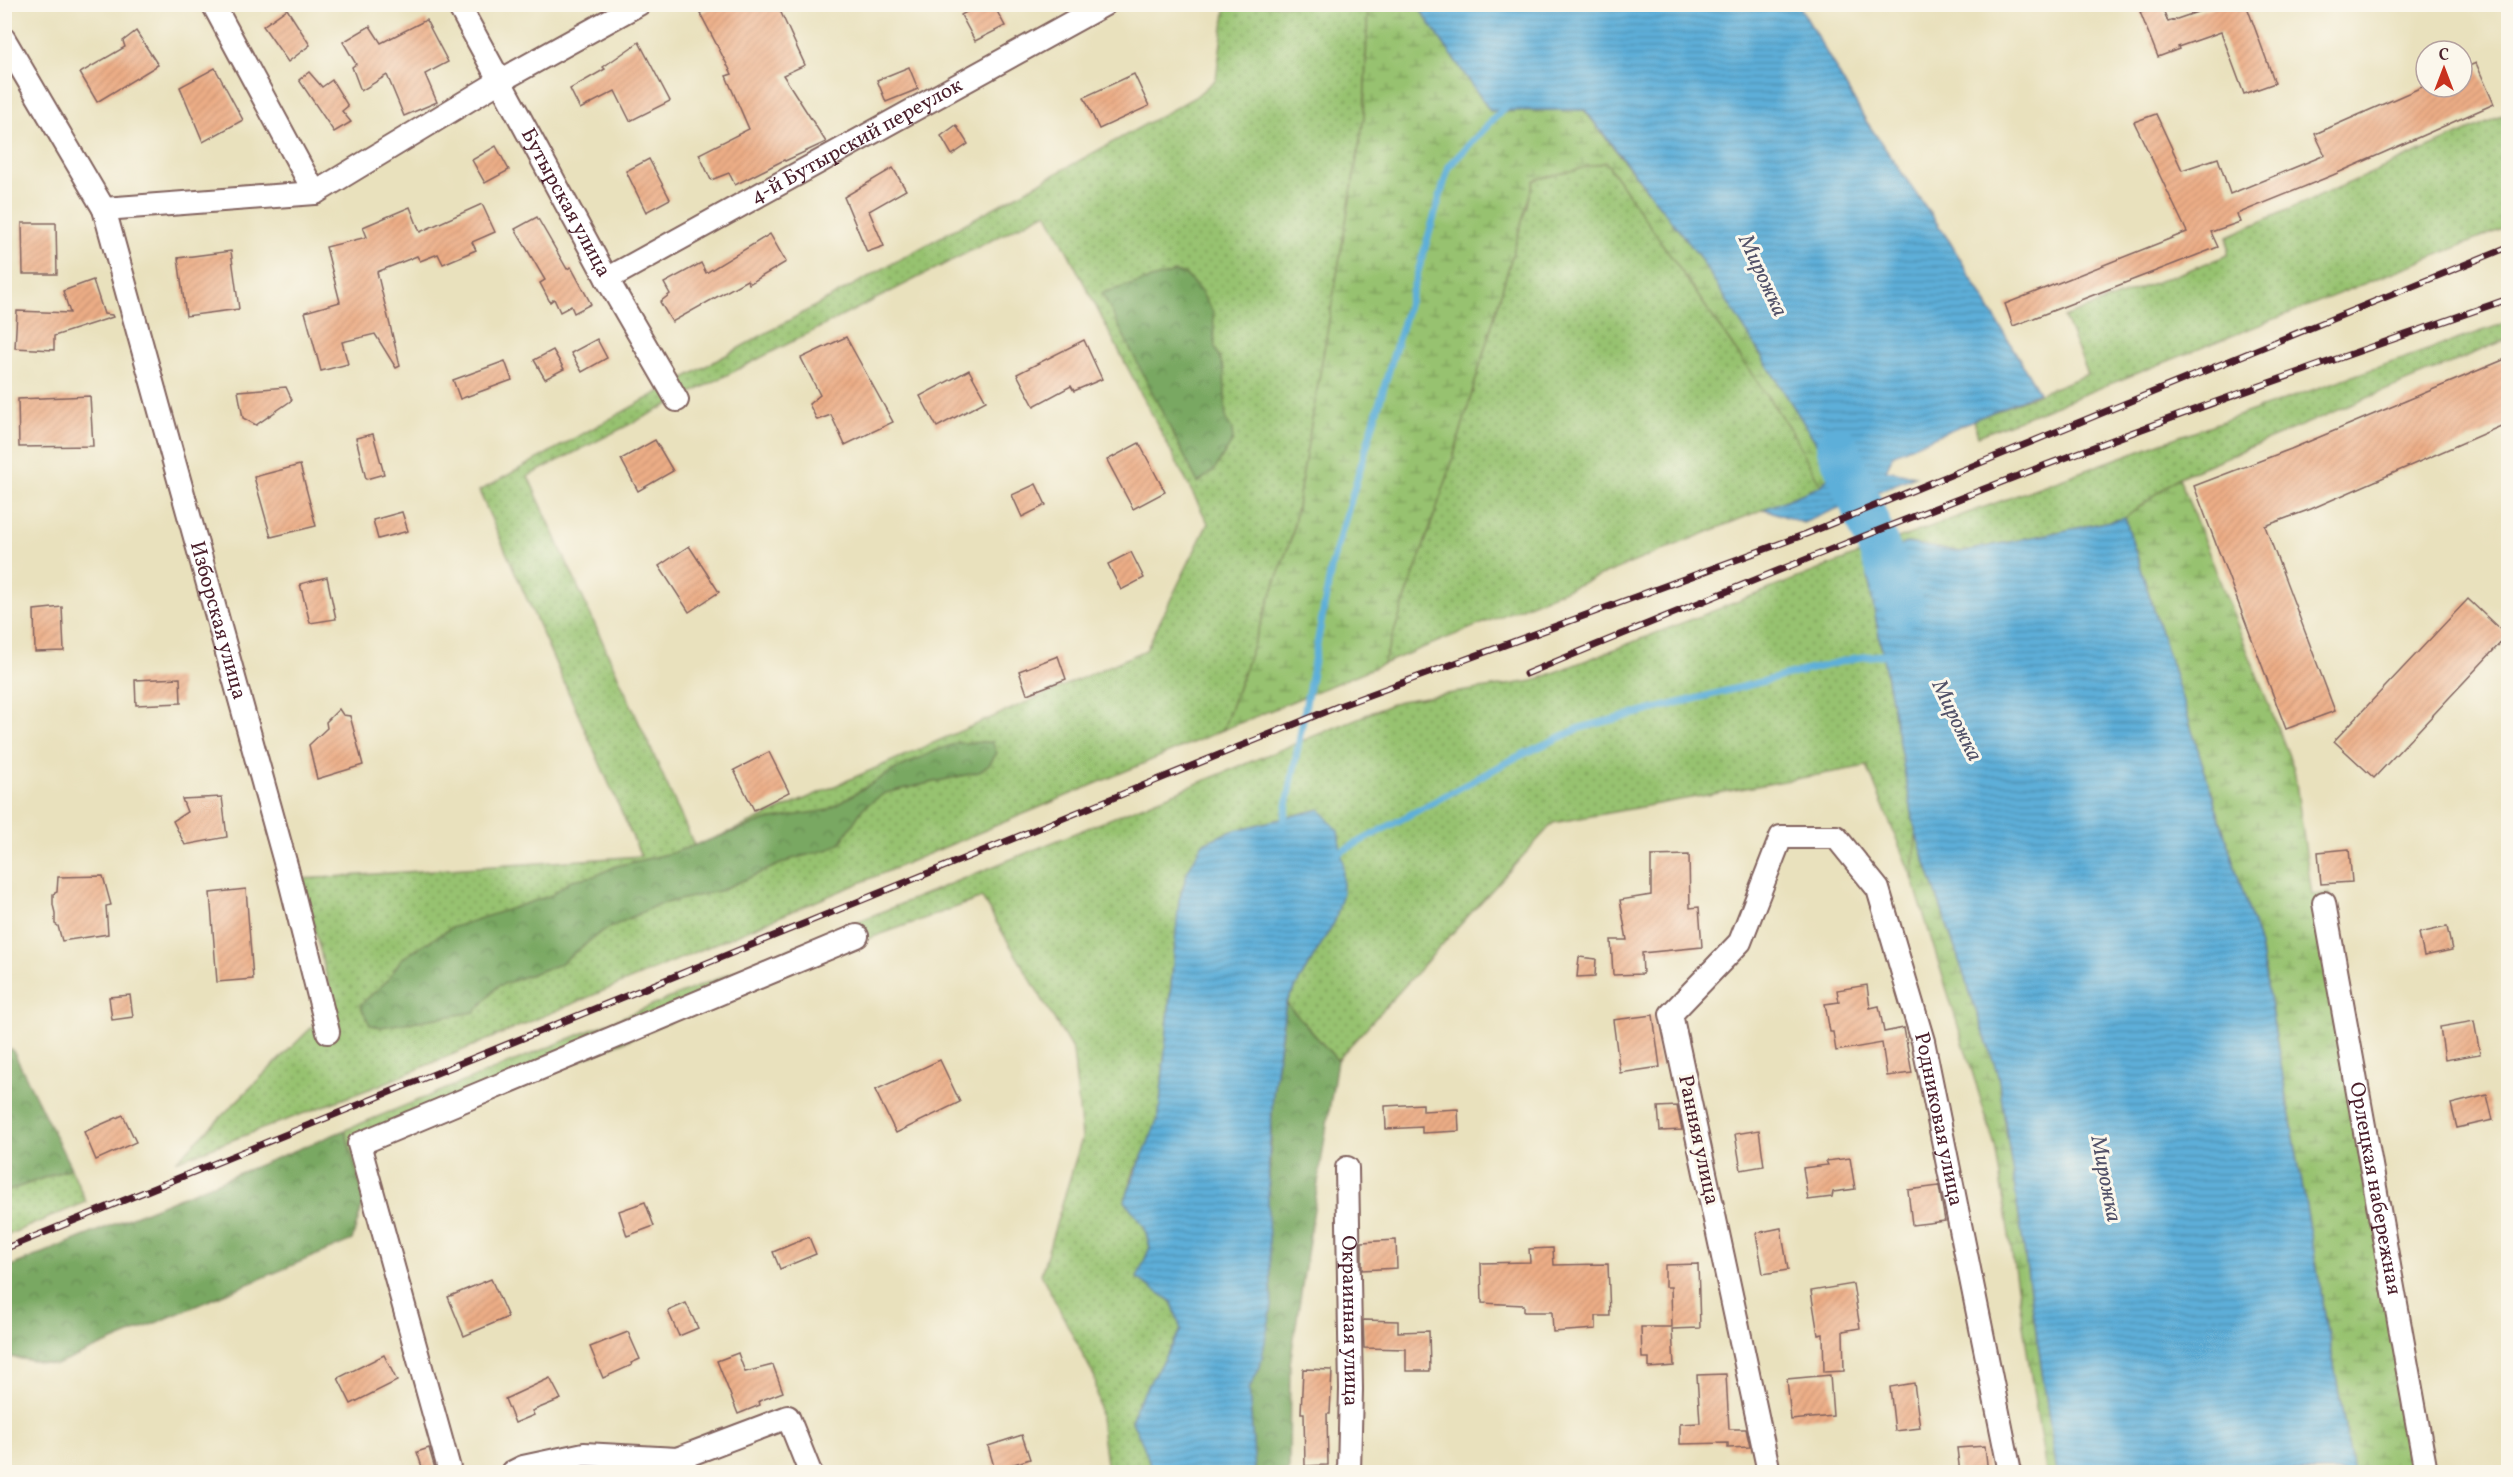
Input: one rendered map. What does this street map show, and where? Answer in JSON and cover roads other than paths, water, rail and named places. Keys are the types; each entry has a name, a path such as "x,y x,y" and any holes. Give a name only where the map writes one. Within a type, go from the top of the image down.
{"street":[{"path":"213,4 315,193"},
{"name":"Бутырская улица","path":"458,4 607,279 676,400"},
{"path":"104,209 315,193 500,81 639,4"},
{"name":"4-й Бутырский переулок","path":"607,279 1105,4"},
{"name":"Изборская улица","path":"4,39 104,209 287,869 328,1032"},
{"name":"Ранняя улица","path":"1769,1473 1671,1014 1740,942 1780,837"},
{"name":"Родниковая улица","path":"1780,837 1836,837 1878,889 1923,1041 2010,1473"},
{"name":"Орлецкая набережная","path":"2324,903 2426,1473"},
{"path":"450,1473 359,1144 857,936"},
{"name":"Окраинная улица","path":"1347,1168 1352,1389 1348,1473"},
{"path":"513,1473 523,1467 584,1454 677,1459 788,1417 810,1473"}],"water":[{"path":"1417,5 1799,5 1866,121 1950,242 2039,392 1894,454 1886,470 1915,476 1803,523 1764,509 1821,486 1834,471 1698,255 1585,110 1490,111"},
{"path":"2125,518 2260,946 2353,1472 2057,1472 1998,1075 1916,834 1865,561 1907,543 1961,552"},
{"path":"1320,809 1338,831 1343,862 1343,892 1335,921 1286,1003 1281,1034 1273,1094 1269,1155 1268,1216 1272,1307 1260,1367 1249,1389 1255,1472 1150,1472 1147,1453 1132,1422 1135,1407 1181,1330 1172,1302 1137,1278 1150,1247 1144,1226 1125,1201 1159,1115 1179,900 1188,870 1203,843 1232,831"}],"waterway":[{"path":"1283,827 1332,564 1449,166 1507,105"},
{"name":"Мирожка","path":"1837,446 1903,607"},
{"path":"1335,855 1515,758 1580,728 1855,658 1890,654"}],"railway":[{"path":"4,1249 1339,706 1806,534 2508,247"},
{"path":"1526,674 2041,467 2213,403 2508,299"}]}
